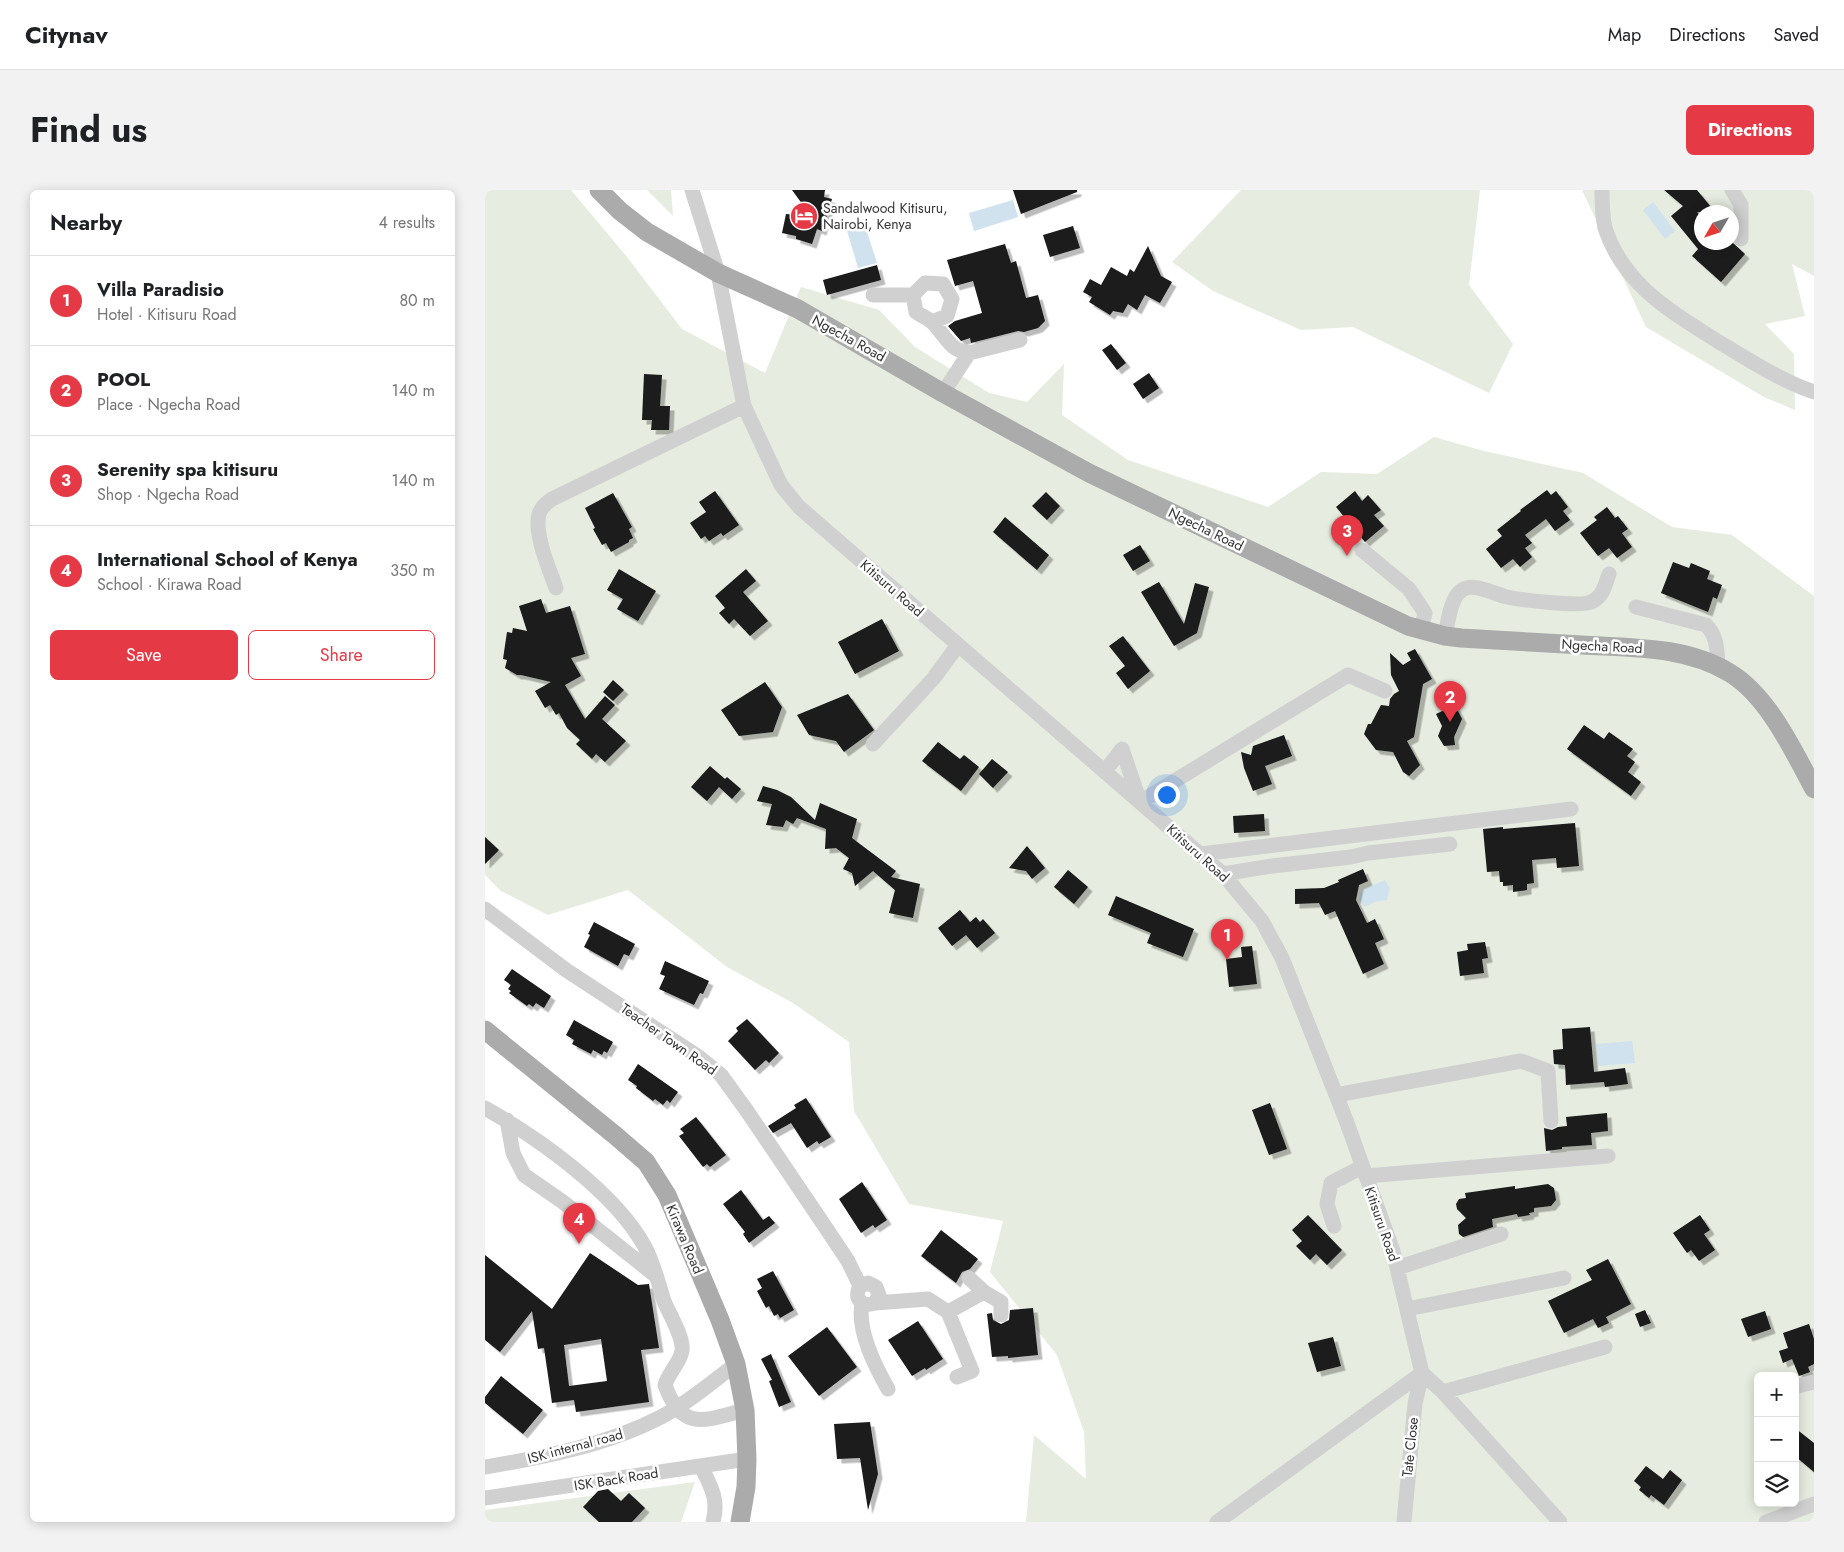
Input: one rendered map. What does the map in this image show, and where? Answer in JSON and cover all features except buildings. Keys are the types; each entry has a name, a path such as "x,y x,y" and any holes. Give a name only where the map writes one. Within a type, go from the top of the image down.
{"main road":[{"name":"Ngecha Road","path":"599,190 620,211 647,232 718,273 798,309 943,393 1089,473 1407,626 1445,636 1651,649 1684,654 1731,673 1765,706 1779,725 1814,789"},
{"name":"Kirawa Road","path":"485,1030 646,1162 667,1195 720,1320 736,1364 745,1410 747,1459 746,1487 740,1522"}],"street":[{"name":"Kitisuru Road","path":"692,190 718,273 744,406 768,462 788,494 799,507 958,646 1201,854 1223,874 1262,921 1273,940 1296,991 1364,1171 1397,1268 1422,1372"},
{"path":"1602,190 1605,227 1612,244 1624,264 1650,296 1676,315 1760,367 1795,385 1814,392"},
{"path":"1732,190 1741,205 1741,239"},
{"path":"873,295 913,295 925,282 943,284 952,299 947,316 932,322"},
{"path":"913,295 915,312 932,322 949,343 961,352 969,353 1020,340"},
{"path":"943,393 969,353"},
{"path":"556,588 541,541 539,514 551,499 744,406"},
{"path":"1362,550 1409,589 1425,613 1421,630"},
{"path":"1445,636 1454,599 1461,591 1468,587 1507,597 1576,604 1591,603 1603,593 1609,574"},
{"path":"1636,607 1706,625 1712,630 1717,641 1718,667"},
{"path":"873,744 933,679 958,646"},
{"path":"1105,771 1122,749 1140,802 1348,675 1385,690"},
{"path":"1201,854 1571,809"},
{"path":"1223,874 1383,851 1450,844"},
{"name":"Teacher Town Road","path":"485,909 566,970 699,1057 721,1075 831,1235 848,1261 860,1286 868,1283 876,1287 879,1295 869,1303"},
{"path":"1336,1095 1521,1062 1548,1071 1551,1121"},
{"path":"485,1108 520,1128 580,1174 627,1219 645,1247 658,1277 664,1299 681,1342 682,1350 680,1357 665,1385 677,1407 688,1418 700,1420 745,1410"},
{"path":"507,1120 513,1154 524,1175 563,1202 658,1277"},
{"path":"1335,1226 1327,1204 1331,1183 1364,1171 1608,1156"},
{"path":"1397,1268 1501,1234"},
{"path":"969,1278 984,1292 1001,1302 1001,1315"},
{"path":"1407,1309 1564,1278"},
{"path":"948,1312 984,1292"},
{"path":"888,1389 869,1348 861,1314 869,1303 928,1298 948,1312 972,1372 957,1377"},
{"path":"1443,1392 1605,1347"},
{"name":"ISK internal road","path":"485,1466 552,1455 599,1442 639,1427 677,1407 736,1364"},
{"path":"1217,1522 1422,1372 1443,1392 1559,1522"},
{"name":"Tate Close","path":"1403,1522 1415,1404 1422,1372"},
{"path":"1799,1386 1814,1382"},
{"name":"ISK Back Road","path":"485,1498 747,1459"},
{"path":"701,1466 712,1488 717,1508 713,1522"},
{"path":"1766,1522 1814,1504"}],"shaded area":[{"path":"485,190 571,190 627,257 682,329 765,373 801,287 879,310 915,347 989,393 1027,402 1064,364 1062,415 1128,460 1268,507 1321,472 1377,474 1434,437 1484,451 1583,473 1672,527 1732,535 1814,596 1814,1522 1026,1522 1034,1435 1086,1479 1084,1432 1057,1355 990,1272 1003,1221 909,1204 854,1111 849,1042 793,1003 727,967 628,890 548,915 501,891 485,875"},
{"path":"647,190 671,190 673,216"},
{"path":"1241,190 1480,190 1469,285 1513,344 1489,393 1353,327 1301,330 1213,291 1172,262"},
{"path":"1582,190 1814,190 1814,276 1792,264 1805,316 1765,324 1794,354 1795,410 1764,397 1646,327"},
{"path":"695,1482 681,1522 485,1522 485,1510"}],"water":[{"path":"1013,200 1018,217 974,231 969,213"},
{"path":"1653,202 1675,231 1665,239 1643,210"},
{"path":"863,219 877,263 858,268 845,224"},
{"path":"1385,880 1390,888 1387,900 1375,902 1364,907 1359,899 1362,890"},
{"path":"1632,1041 1635,1063 1598,1066 1596,1044"}],"place":[{"name":"Sandalwood Kitisuru, Nairobi, Kenya","path":"804,216"},
{"name":"Serenity spa kitisuru","path":"1347,556"},
{"name":"POOL","path":"1450,722"},
{"name":"Villa Paradisio","path":"1227,960"},
{"name":"International School of Kenya","path":"579,1244"}]}
